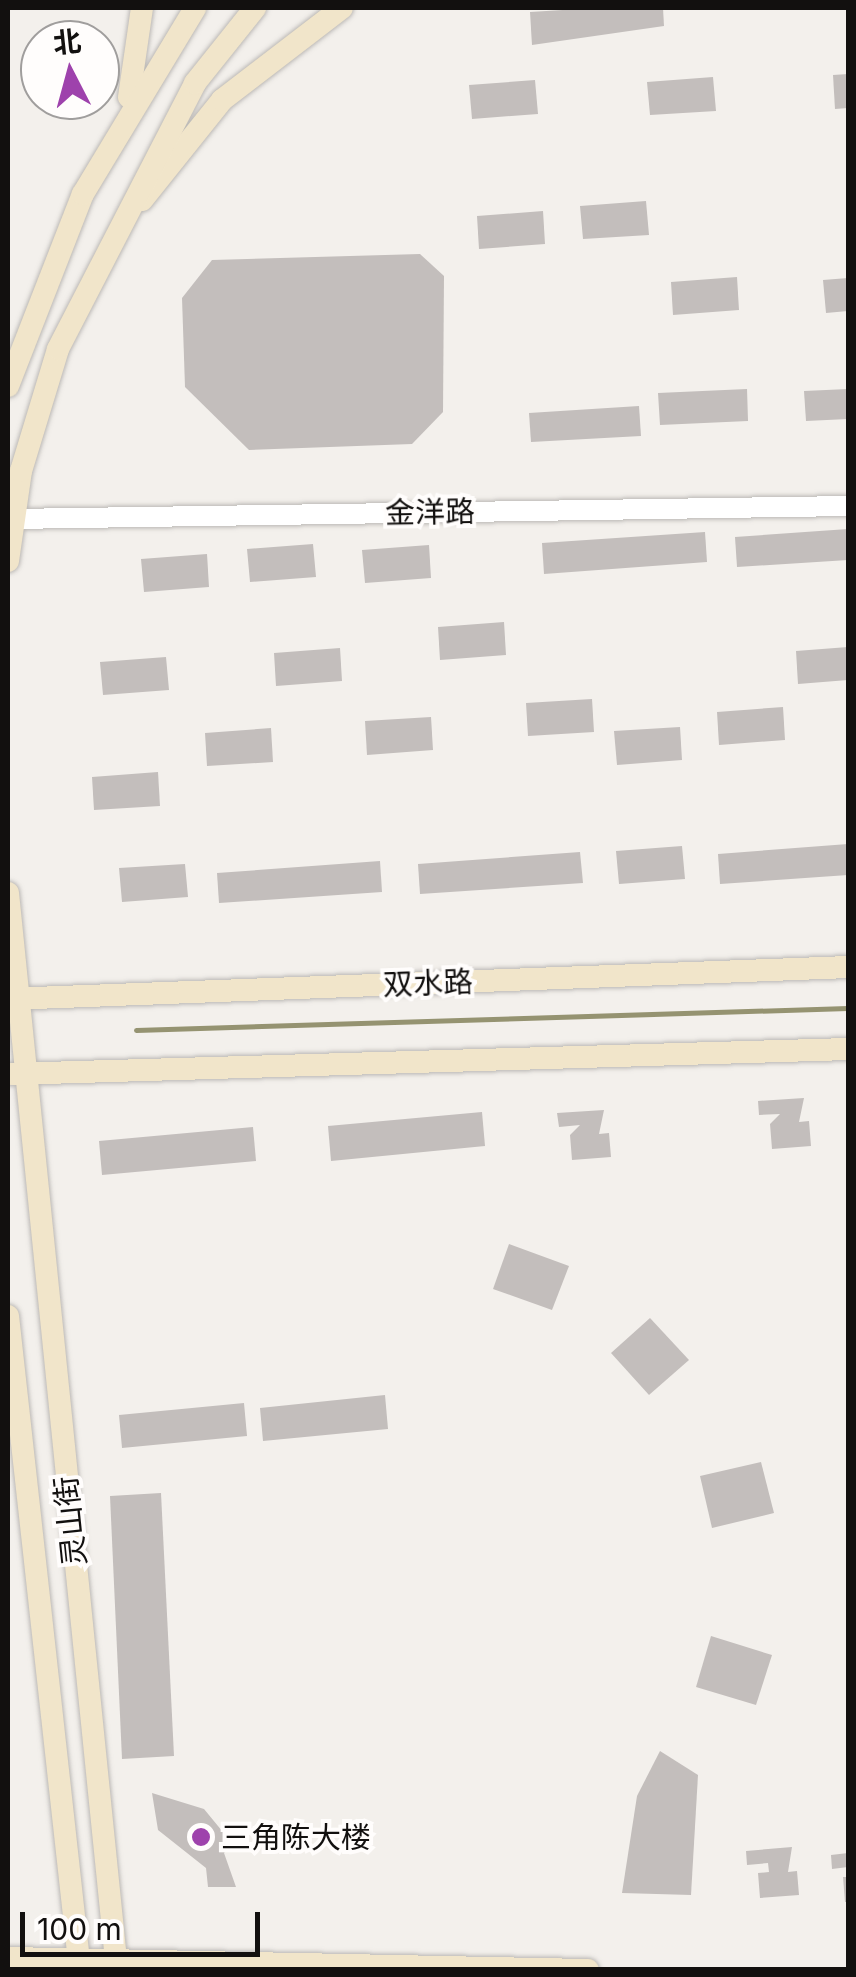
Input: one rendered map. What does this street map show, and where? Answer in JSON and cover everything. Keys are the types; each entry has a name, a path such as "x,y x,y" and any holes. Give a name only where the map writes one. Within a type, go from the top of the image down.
{"main road":[{"path":"126,112 142,8"},
{"path":"8,386 26,321 126,112 195,8"},
{"path":"8,561 12,518 58,349 111,238 195,83 255,8"},
{"path":"111,238 222,100 342,8"},
{"name":"灵山街","path":"8,893 15,1074 117,1965"},
{"name":"双水路","path":"12,999 848,967"},
{"path":"15,1074 848,1050"},
{"name":"灵山街","path":"8,1316 79,1964"},
{"path":"8,1958 117,1965 588,1970"}],"street":[{"name":"金洋路","path":"12,518 848,506"}],"building":[{"path":"663,8 664,26 532,45 530,12"},
{"path":"848,74 848,108 835,109 833,75"},
{"path":"713,77 716,111 650,115 647,82"},
{"path":"535,80 538,114 472,119 469,85"},
{"path":"646,201 649,235 583,239 580,206"},
{"path":"543,211 545,244 479,249 477,216"},
{"path":"420,254 444,276 443,412 412,444 249,450 185,387 182,298 212,260"},
{"path":"737,277 739,310 673,315 671,282"},
{"path":"848,278 848,311 826,313 823,280"},
{"path":"747,389 748,421 660,425 658,393"},
{"path":"848,389 848,419 806,421 804,391"},
{"path":"639,406 641,436 531,442 529,413"},
{"path":"848,529 848,560 737,567 735,537"},
{"path":"705,532 707,562 544,574 542,543"},
{"path":"313,544 316,577 250,582 247,549"},
{"path":"429,545 431,578 365,583 362,550"},
{"path":"207,554 209,587 144,592 141,559"},
{"path":"504,622 506,655 440,660 438,627"},
{"path":"848,647 848,680 798,684 796,651"},
{"path":"340,648 342,681 276,686 274,653"},
{"path":"166,657 169,690 103,695 100,662"},
{"path":"592,699 594,732 528,736 526,703"},
{"path":"783,707 785,740 719,745 717,712"},
{"path":"431,717 433,750 367,755 365,721"},
{"path":"680,727 682,760 617,765 614,731"},
{"path":"271,728 273,762 207,766 205,733"},
{"path":"158,772 160,806 94,810 92,777"},
{"path":"848,844 848,875 720,884 718,854"},
{"path":"682,846 685,879 619,884 616,851"},
{"path":"580,852 583,883 420,894 418,864"},
{"path":"380,861 382,892 219,903 217,873"},
{"path":"185,864 188,897 122,902 119,868"},
{"path":"804,1098 799,1122 809,1121 811,1146 772,1149 770,1124 780,1114 759,1115 758,1101"},
{"path":"604,1110 599,1134 609,1133 611,1157 572,1160 570,1135 580,1125 559,1127 557,1113"},
{"path":"482,1112 485,1146 331,1161 328,1126"},
{"path":"253,1127 256,1161 102,1175 99,1141"},
{"path":"509,1244 569,1266 552,1310 493,1289"},
{"path":"650,1318 689,1360 649,1395 611,1353"},
{"path":"385,1395 388,1429 263,1441 260,1408"},
{"path":"244,1403 247,1436 122,1448 119,1415"},
{"path":"761,1462 774,1513 712,1528 700,1476"},
{"path":"161,1493 174,1756 122,1759 110,1496"},
{"path":"711,1636 772,1655 756,1705 696,1687"},
{"path":"660,1751 698,1775 691,1895 622,1893 637,1796"},
{"name":"三角陈大楼","path":"152,1793 204,1809 232,1843 224,1853 236,1887 208,1887 206,1868 158,1830"},
{"path":"792,1847 788,1872 797,1871 799,1895 760,1898 758,1873 769,1872 768,1863 747,1865 746,1851"},
{"path":"848,1853 848,1867 832,1869 831,1855"},
{"path":"843,1877 848,1877 848,1902 845,1902"}],"waterway":[{"path":"136,1030 848,1008"}],"place":[{"name":"三角陈大楼","path":"201,1837"}]}
